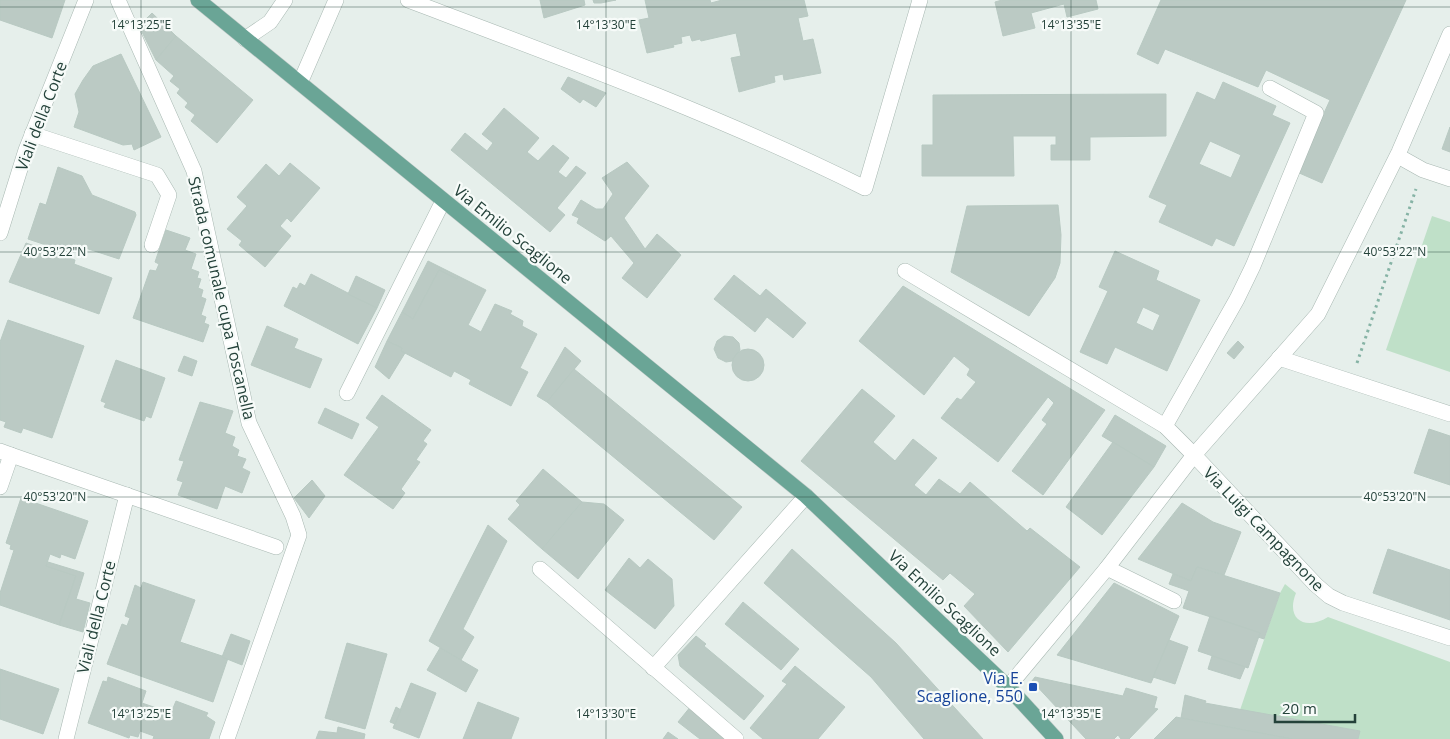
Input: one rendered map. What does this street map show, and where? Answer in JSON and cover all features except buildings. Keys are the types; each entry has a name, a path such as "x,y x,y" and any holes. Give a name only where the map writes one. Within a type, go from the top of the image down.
{"main road":[{"name":"Via Emilio Scaglione","path":"198,0 806,496 1008,687 1056,739"}],"street":[{"name":"Viali della Corte","path":"0,233 32,134 86,0"},
{"name":"Strada comunale cupa Toscanella","path":"118,0 194,170 249,423 293,516 299,535 226,739"},
{"path":"245,39 270,22 285,0"},
{"path":"300,83 336,0"},
{"path":"408,0 582,66 781,148 865,188 920,0"},
{"name":"Via Luigi Campagnone","path":"1008,687 1107,568 1194,455 1318,314 1398,156 1450,34"},
{"path":"1165,426 1249,274 1316,113 1270,88"},
{"path":"32,134 158,175 169,195 152,245"},
{"path":"1398,156 1423,170 1450,178"},
{"path":"347,393 444,200"},
{"path":"905,271 1165,426 1194,455"},
{"path":"1279,358 1450,414"},
{"path":"0,487 6,453 276,547"},
{"name":"Via Luigi Campagnone","path":"1194,455 1316,585 1329,596 1450,638"},
{"name":"Viali della Corte","path":"66,739 127,495"},
{"path":"652,668 806,496"},
{"path":"540,568 652,668 736,739"},
{"path":"1107,568 1174,601"}],"path":[{"path":"1350,381 1423,170"}],"green space":[{"path":"1432,216 1450,222 1450,372 1386,350"},
{"path":"1285,584 1296,593 1293,602 1295,616 1305,623 1320,621 1328,617 1450,662 1450,739 1358,739 1359,731 1240,710 1280,593"}],"place":[{"name":"Via E. Scaglione, 550","path":"1033,687"}]}
